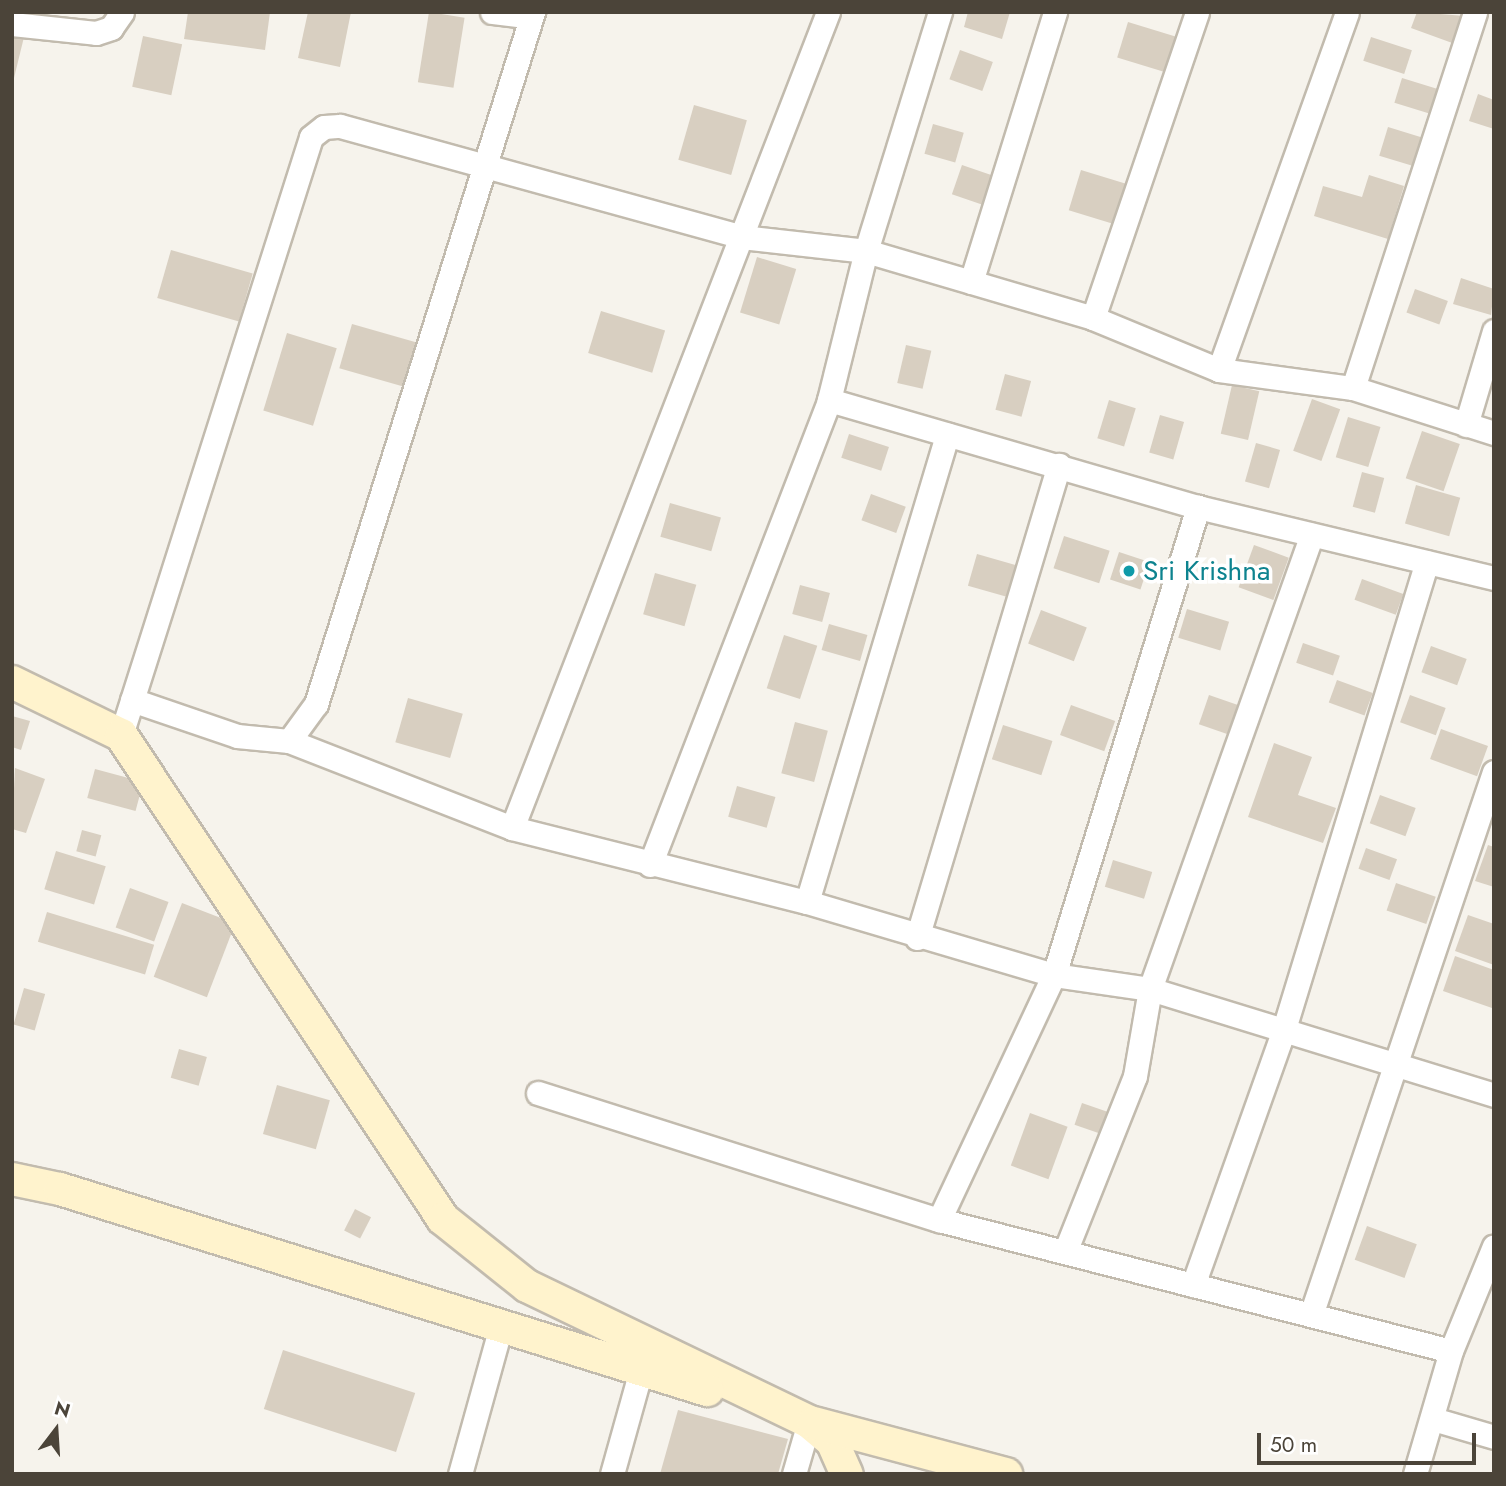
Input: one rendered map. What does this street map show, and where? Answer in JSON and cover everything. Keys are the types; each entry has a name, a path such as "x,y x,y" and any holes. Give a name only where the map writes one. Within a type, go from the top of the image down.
{"street":[{"path":"12,24 96,33 111,28 122,12"},
{"path":"289,741 316,705 532,14 492,12"},
{"path":"512,828 828,12"},
{"path":"650,865 830,400 866,251 940,12"},
{"path":"971,282 1055,12"},
{"path":"1093,318 1196,12"},
{"path":"1219,370 1348,12"},
{"path":"1353,388 1475,12"},
{"path":"121,735 316,130 340,126 741,237 866,251 1093,318 1219,370 1353,388 1494,433"},
{"path":"1466,425 1494,331"},
{"path":"830,400 1198,507 1494,578"},
{"path":"807,902 947,434"},
{"path":"917,938 1059,465"},
{"path":"939,1220 1054,975 1198,507"},
{"path":"1065,1252 1135,1076 1150,989 1312,535"},
{"path":"1193,1285 1284,1029 1427,562"},
{"path":"12,682 121,735 443,1219 527,1286 809,1422 832,1441 847,1474"},
{"path":"132,700 237,737 289,741 512,828 650,865 807,902 917,938 1054,975 1150,989 1494,1095"},
{"path":"1311,1315 1494,772"},
{"path":"538,1093 939,1220 1451,1351"},
{"path":"12,1179 809,1422 1006,1474"},
{"path":"1415,1474 1451,1351 1494,1246"},
{"path":"460,1474 501,1326"},
{"path":"612,1474 641,1370"},
{"path":"1433,1419 1494,1437"},
{"path":"793,1474 809,1422"}],"building":[{"path":"188,12 270,12 265,50 184,39"},
{"path":"308,12 351,12 340,67 298,58"},
{"path":"429,12 465,18 453,88 418,82"},
{"path":"968,12 1010,12 1002,39 964,27"},
{"path":"1417,12 1464,16 1455,44 1411,28"},
{"path":"1128,22 1179,37 1168,73 1117,57"},
{"path":"12,35 24,37 14,78 12,78"},
{"path":"143,36 182,44 171,95 132,87"},
{"path":"1371,37 1412,50 1404,74 1363,61"},
{"path":"960,50 993,62 982,91 949,79"},
{"path":"1402,78 1439,89 1432,114 1394,103"},
{"path":"1478,94 1494,100 1494,129 1469,121"},
{"path":"694,105 747,120 731,175 678,160"},
{"path":"933,124 964,133 955,163 924,154"},
{"path":"1388,127 1425,138 1417,167 1379,156"},
{"path":"962,165 997,177 987,206 952,194"},
{"path":"1081,170 1132,185 1119,226 1069,210"},
{"path":"1369,175 1404,186 1388,239 1314,216 1323,186 1362,197"},
{"path":"171,250 253,273 239,321 157,298"},
{"path":"757,257 796,269 779,324 740,312"},
{"path":"1461,278 1494,289 1491,315 1453,304"},
{"path":"1415,289 1448,301 1439,324 1406,312"},
{"path":"601,311 665,331 652,373 588,353"},
{"path":"352,324 420,344 408,388 339,368"},
{"path":"287,333 337,348 313,426 263,410"},
{"path":"906,345 931,351 923,389 897,383"},
{"path":"1005,374 1031,381 1022,417 995,410"},
{"path":"1232,385 1259,391 1248,440 1221,434"},
{"path":"1312,399 1340,409 1321,461 1293,451"},
{"path":"1109,400 1136,408 1124,446 1097,438"},
{"path":"1160,415 1184,422 1173,459 1149,452"},
{"path":"1348,417 1381,427 1368,467 1336,457"},
{"path":"1422,431 1460,444 1444,491 1406,478"},
{"path":"849,434 889,447 881,471 841,458"},
{"path":"1256,443 1280,450 1269,488 1245,481"},
{"path":"1362,472 1384,478 1375,513 1353,507"},
{"path":"1416,485 1460,498 1449,536 1405,523"},
{"path":"871,494 906,507 896,533 861,520"},
{"path":"670,503 721,518 711,551 660,537"},
{"path":"1064,536 1110,551 1099,583 1053,568"},
{"path":"1254,545 1289,558 1273,600 1239,587"},
{"name":"Sri Krishna","path":"1119,552 1149,562 1140,589 1110,580"},
{"path":"977,554 1019,566 1010,598 968,586"},
{"path":"655,573 696,585 684,626 643,614"},
{"path":"1362,579 1403,594 1396,615 1354,600"},
{"path":"800,585 830,593 822,622 792,614"},
{"path":"1187,609 1229,622 1220,651 1178,638"},
{"path":"1041,610 1087,628 1074,661 1028,644"},
{"path":"829,624 867,635 860,661 822,650"},
{"path":"784,635 817,646 800,699 767,688"},
{"path":"1303,643 1340,656 1333,676 1296,663"},
{"path":"1431,646 1467,659 1457,685 1421,672"},
{"path":"1337,680 1373,693 1364,716 1329,703"},
{"path":"1209,695 1249,709 1239,738 1199,724"},
{"path":"1410,695 1446,708 1436,735 1400,722"},
{"path":"408,698 463,714 450,758 395,742"},
{"path":"1071,705 1115,721 1104,751 1060,735"},
{"path":"12,716 30,721 21,750 12,747"},
{"path":"795,722 828,731 814,782 781,773"},
{"path":"1003,725 1052,741 1041,775 992,759"},
{"path":"1441,729 1488,746 1477,776 1430,759"},
{"path":"1274,743 1312,757 1298,795 1336,808 1323,843 1248,817"},
{"path":"15,768 45,779 26,833 12,829"},
{"path":"95,769 143,782 136,811 87,798"},
{"path":"737,786 775,797 767,828 728,817"},
{"path":"1380,795 1416,808 1405,836 1370,823"},
{"path":"82,830 101,835 96,856 76,851"},
{"path":"1488,845 1494,847 1494,887 1475,881"},
{"path":"1366,848 1397,859 1389,880 1358,869"},
{"path":"56,851 106,866 94,904 44,889"},
{"path":"1113,860 1152,872 1144,899 1105,887"},
{"path":"1396,883 1436,897 1426,924 1387,910"},
{"path":"130,888 169,902 154,941 116,927"},
{"path":"182,903 235,923 207,997 154,977"},
{"path":"47,912 154,945 145,974 38,942"},
{"path":"1468,915 1494,924 1494,965 1455,951"},
{"path":"1455,956 1494,970 1492,1008 1443,991"},
{"path":"24,988 45,994 35,1031 14,1025"},
{"path":"179,1049 207,1057 199,1086 171,1078"},
{"path":"277,1085 330,1100 316,1149 263,1134"},
{"path":"1082,1103 1116,1115 1109,1136 1075,1125"},
{"path":"1030,1113 1068,1127 1048,1179 1011,1166"},
{"path":"355,1209 371,1217 360,1239 344,1230"},
{"path":"1367,1226 1417,1244 1404,1278 1355,1260"},
{"path":"283,1350 415,1393 396,1452 264,1409"},
{"path":"678,1410 788,1439 778,1474 660,1474"}],"place":[{"name":"Sri Krishna","path":"1129,571"}]}
